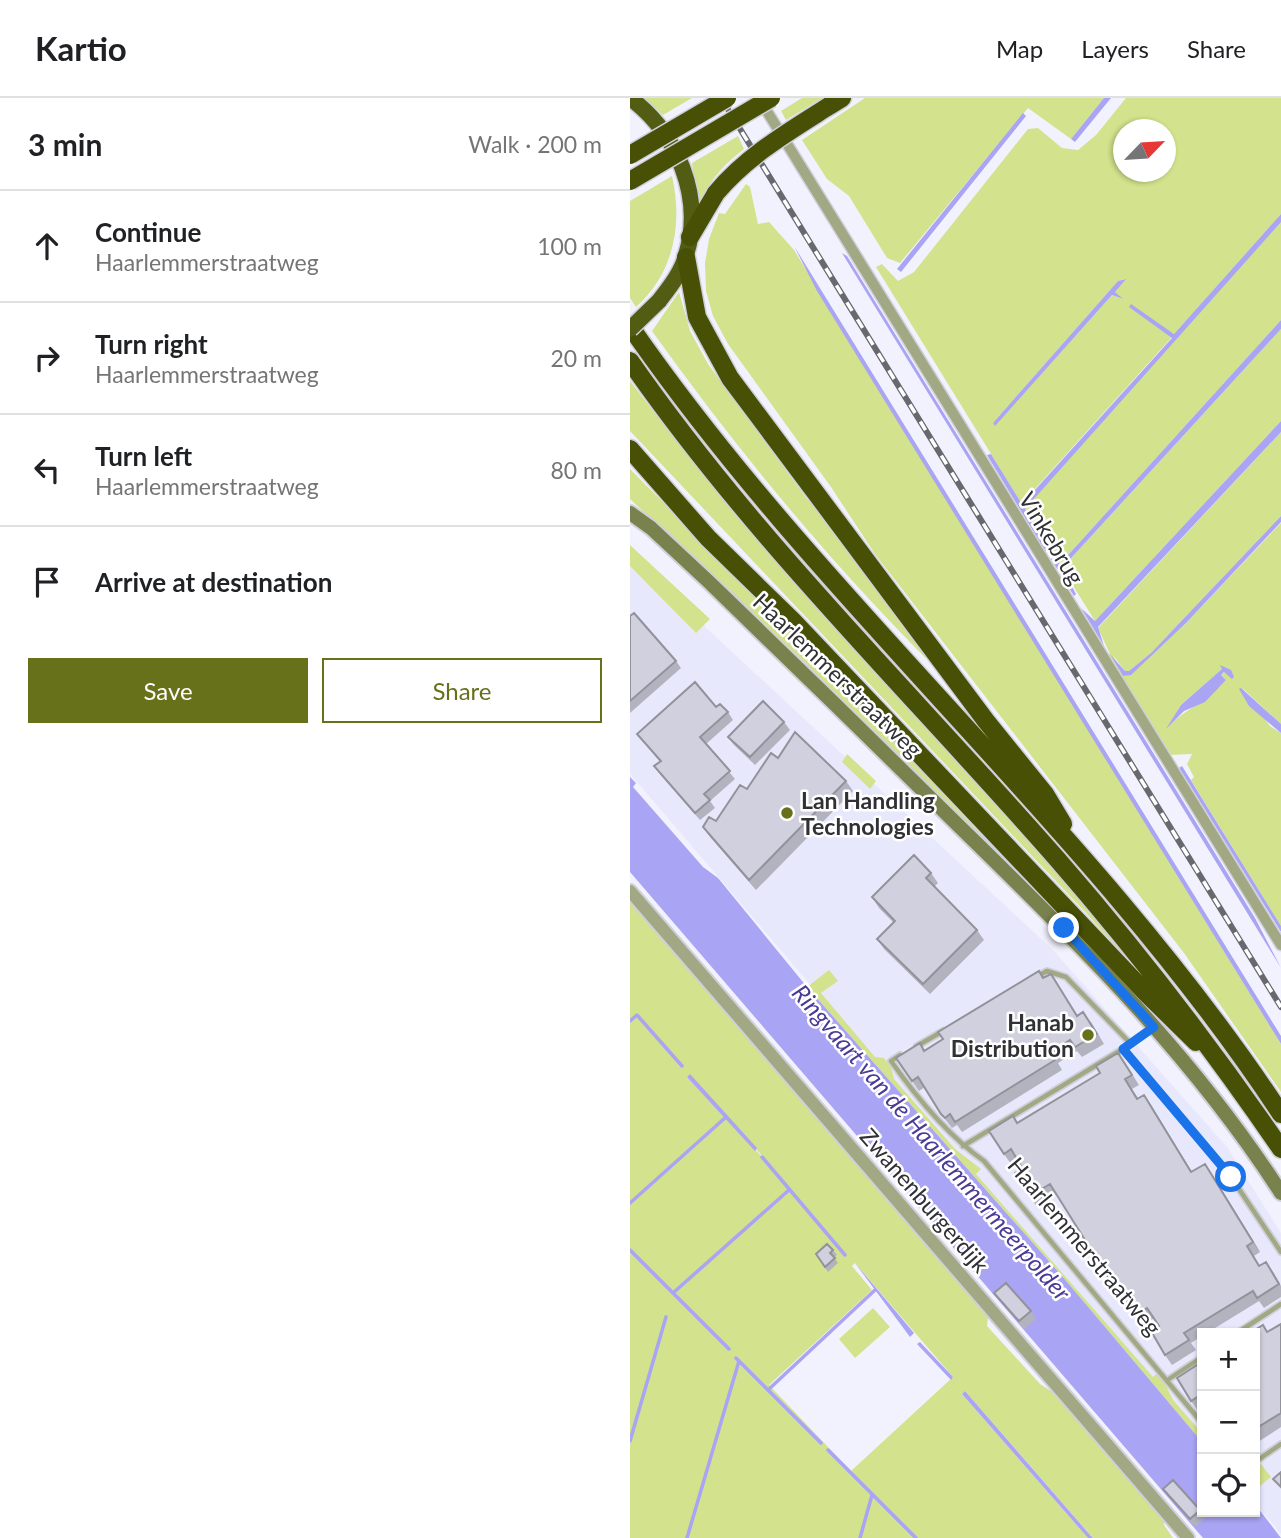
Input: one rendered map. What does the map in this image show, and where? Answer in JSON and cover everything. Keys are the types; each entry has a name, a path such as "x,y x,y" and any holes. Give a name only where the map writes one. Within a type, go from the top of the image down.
{"highway":[{"path":"630,98 659,123 674,147 690,201 690,237 686,257 659,302 630,327 693,413 779,519 1087,862 1214,1022 1281,1114"},
{"path":"630,155 727,98"},
{"path":"630,181 771,98"},
{"path":"690,237 716,192 731,175 763,149 835,102"},
{"path":"686,257 696,317 730,378 986,722 1045,794 1087,862"},
{"path":"630,361 764,533 1058,859 1116,928 1225,1068 1281,1149"},
{"path":"630,449 708,538 810,639 1147,994 1225,1068"}],"main road":[{"name":"Haarlemmerstraatweg","path":"630,513 651,528 709,582 1055,919 1154,1027 1219,1104 1281,1193"}],"street":[{"name":"Vinkebrug","path":"759,98 1281,945"},
{"name":"Zwanenburgerdijk","path":"630,891 1188,1538"}],"lane":[{"path":"1035,978 1047,971 1066,977 1130,1043"},
{"path":"915,1047 951,1026"},
{"path":"962,1146 1123,1049 1154,1027"},
{"path":"1123,1049 1231,1177 1281,1252"},
{"name":"Haarlemmerstraatweg","path":"903,1054 891,1061 910,1088 962,1146 984,1161 1197,1417"},
{"path":"1245,1328 1281,1304"},
{"path":"1168,1379 1197,1360"},
{"path":"1260,1459 1281,1444"}],"shaded area":[{"path":"630,557 1052,949 1227,1147 1281,1233 1281,1534 1260,1509 1260,1328 1197,1328 1197,1436 630,774"}],"green space":[{"path":"644,98 692,98 663,115"},
{"path":"802,98 822,98 786,120 781,111"},
{"path":"865,98 1104,98 1071,139 1028,108 900,263 887,258 849,196 827,179 802,140"},
{"path":"1126,98 1281,98 1281,214 1174,334 1130,305 1172,337 1024,501 1020,501 876,267 882,264 898,281 914,272 1028,129 1038,128 1062,148 1078,150 1096,135","holes":["1125,279 1115,292 1122,299 1112,295 995,425 993,423 1118,281"]},
{"path":"738,136 744,149 718,173 698,203 692,163"},
{"path":"672,176 676,212 672,247 659,279 636,307 630,298 630,201"},
{"path":"746,184 750,187 758,224 769,222 794,250 1281,1044 1281,1092 1184,953 875,554 831,487 728,344 713,316 706,291 705,263 709,239 719,213 725,214"},
{"path":"1281,218 1281,320 1060,564 1025,509"},
{"path":"679,292 690,331 708,364 807,499 885,591 961,693 878,608 798,519 723,427 652,331"},
{"path":"1281,329 1281,421 1095,621 1062,568"},
{"path":"630,381 753,533 1015,825 1143,974 1140,974 1086,913 630,431"},
{"path":"1281,432 1281,516 1151,653 1129,671 1125,671 1113,655 1123,676 1131,674 1186,623 1281,523 1281,724 1242,688 1270,726 1281,733 1281,926 1191,780 1194,777 1187,764 1192,754 1168,755 1107,655 1110,654 1098,628","holes":["1222,669 1232,678 1225,672 1221,675 1226,680 1219,687 1169,725 1181,705"]},
{"path":"630,469 791,632 1011,866 800,658 630,499"},
{"path":"630,545 710,619 696,633 630,566"},
{"path":"847,754 876,781 870,789 842,762"},
{"path":"630,899 988,1317 987,1326 1040,1384 1051,1391 1164,1517 1164,1525 1173,1538 1093,1538 965,1391 962,1394 1088,1538 630,1538","holes":["690,1075 780,1176 687,1077","855,1263 953,1377 851,1471 769,1385 872,1290 852,1266"]},
{"path":"829,970 838,981 821,993 875,1057 884,1058 891,1067 894,1079 955,1149 981,1169 976,1174 1153,1377 1159,1371 1173,1400 1197,1427 1197,1436 1062,1276 807,987"},
{"path":"873,1308 890,1327 855,1358 839,1339"},
{"path":"1260,1464 1271,1477 1260,1486"}],"water":[{"path":"1104,98 1111,98 1075,142 1071,139"},
{"path":"1023,113 1026,116 901,272 897,269"},
{"path":"1281,214 1281,222 1025,509 1048,548 1045,551 987,455 991,454 1020,501 1025,501 1172,338 1129,307 1131,304 1174,334"},
{"path":"794,246 1281,1036 1281,1044 817,291"},
{"path":"842,253 847,256 1255,918 1281,968"},
{"path":"1126,279 1115,292 1123,299 1112,295 995,426 993,423 1118,281"},
{"path":"1281,320 1281,329 1062,568 1076,594 1074,596 1051,559 1055,556 1060,564"},
{"path":"1281,421 1281,432 1098,627 1104,646 1081,608 1095,621"},
{"path":"1281,516 1281,522 1186,623 1131,675 1123,676 1110,654 1125,671 1129,671 1151,653"},
{"path":"1220,665 1231,670 1234,677 1232,679 1224,672 1221,675 1226,680 1205,702 1184,711 1166,729 1181,705 1222,669"},
{"path":"1239,689 1281,724 1281,733 1249,706"},
{"path":"1182,766 1281,926 1281,932 1179,768"},
{"name":"Ringvaart van de Haarlemmermeerpolder","path":"630,777 636,783 633,787 703,867 718,878 807,987 1062,1276 1197,1436 1197,1517 1260,1517 1260,1511 1281,1538 1203,1538 630,872"},
{"path":"690,1074 757,1148 755,1151 687,1077"},
{"path":"855,1263 914,1333 910,1337"},
{"path":"920,1342 953,1377 951,1380 917,1344"},
{"path":"965,1391 1093,1538 1088,1538 962,1394"}],"building":[{"path":"634,613 676,661 630,701 630,616"},
{"path":"695,682 716,707 720,704 728,712 700,737 730,771 704,794 710,800 695,813 654,766 661,761 637,734"},
{"path":"763,701 784,722 750,757 728,737"},
{"path":"795,732 846,781 749,880 703,827 709,817 716,821 740,785 747,789 771,753 778,758"},
{"path":"914,855 931,873 926,878 977,930 923,984 877,939 895,921 872,897"},
{"path":"1039,971 1043,978 1051,974 1077,1016 1083,1012 1097,1034 1075,1047 1070,1040 1051,1053 1055,1060 955,1122 950,1114 945,1118 918,1077 912,1081 896,1058 920,1043 924,1051 943,1039 938,1032"},
{"path":"1118,1053 1132,1075 1125,1079 1137,1099 1144,1095 1191,1172 1205,1164 1253,1242 1247,1246 1259,1266 1266,1262 1279,1284 1257,1298 1253,1291 1184,1333 1189,1340 1165,1355 1151,1331 1159,1326 1147,1308 1139,1313 1127,1292 1120,1296 1050,1184 1030,1196 1015,1173 1022,1168 1011,1149 1004,1154 989,1131 1013,1116 1017,1123 1100,1073 1096,1066"},
{"path":"827,1244 833,1250 830,1253 835,1258 825,1267 816,1254"},
{"path":"1006,1283 1031,1311 1019,1321 994,1293"},
{"path":"1281,1324 1281,1413 1260,1426 1258,1328 1263,1325 1267,1332"},
{"path":"1197,1365 1197,1397 1191,1401 1177,1378"},
{"path":"1281,1472 1281,1487 1273,1479"},
{"path":"1173,1480 1197,1507 1197,1513 1190,1519 1163,1489"}],"waterway":[{"path":"630,1021 637,1015 682,1066"},
{"path":"630,1203 726,1117"},
{"path":"762,1157 845,1255"},
{"path":"673,1293 789,1190"},
{"path":"630,1250 729,1349"},
{"path":"768,1390 875,1290"},
{"path":"630,1441 666,1317"},
{"path":"736,1358 821,1443"},
{"path":"687,1538 739,1361"},
{"path":"828,1450 916,1538"},
{"path":"860,1538 872,1495"}],"railway":[{"path":"721,98 1281,1007"}],"place":[{"name":"Lan Handling Technologies","path":"787,813"},
{"name":"Hanab Distribution","path":"1088,1035"}],"route":[{"path":"1064,928 1154,1027 1123,1049 1231,1177"}]}
